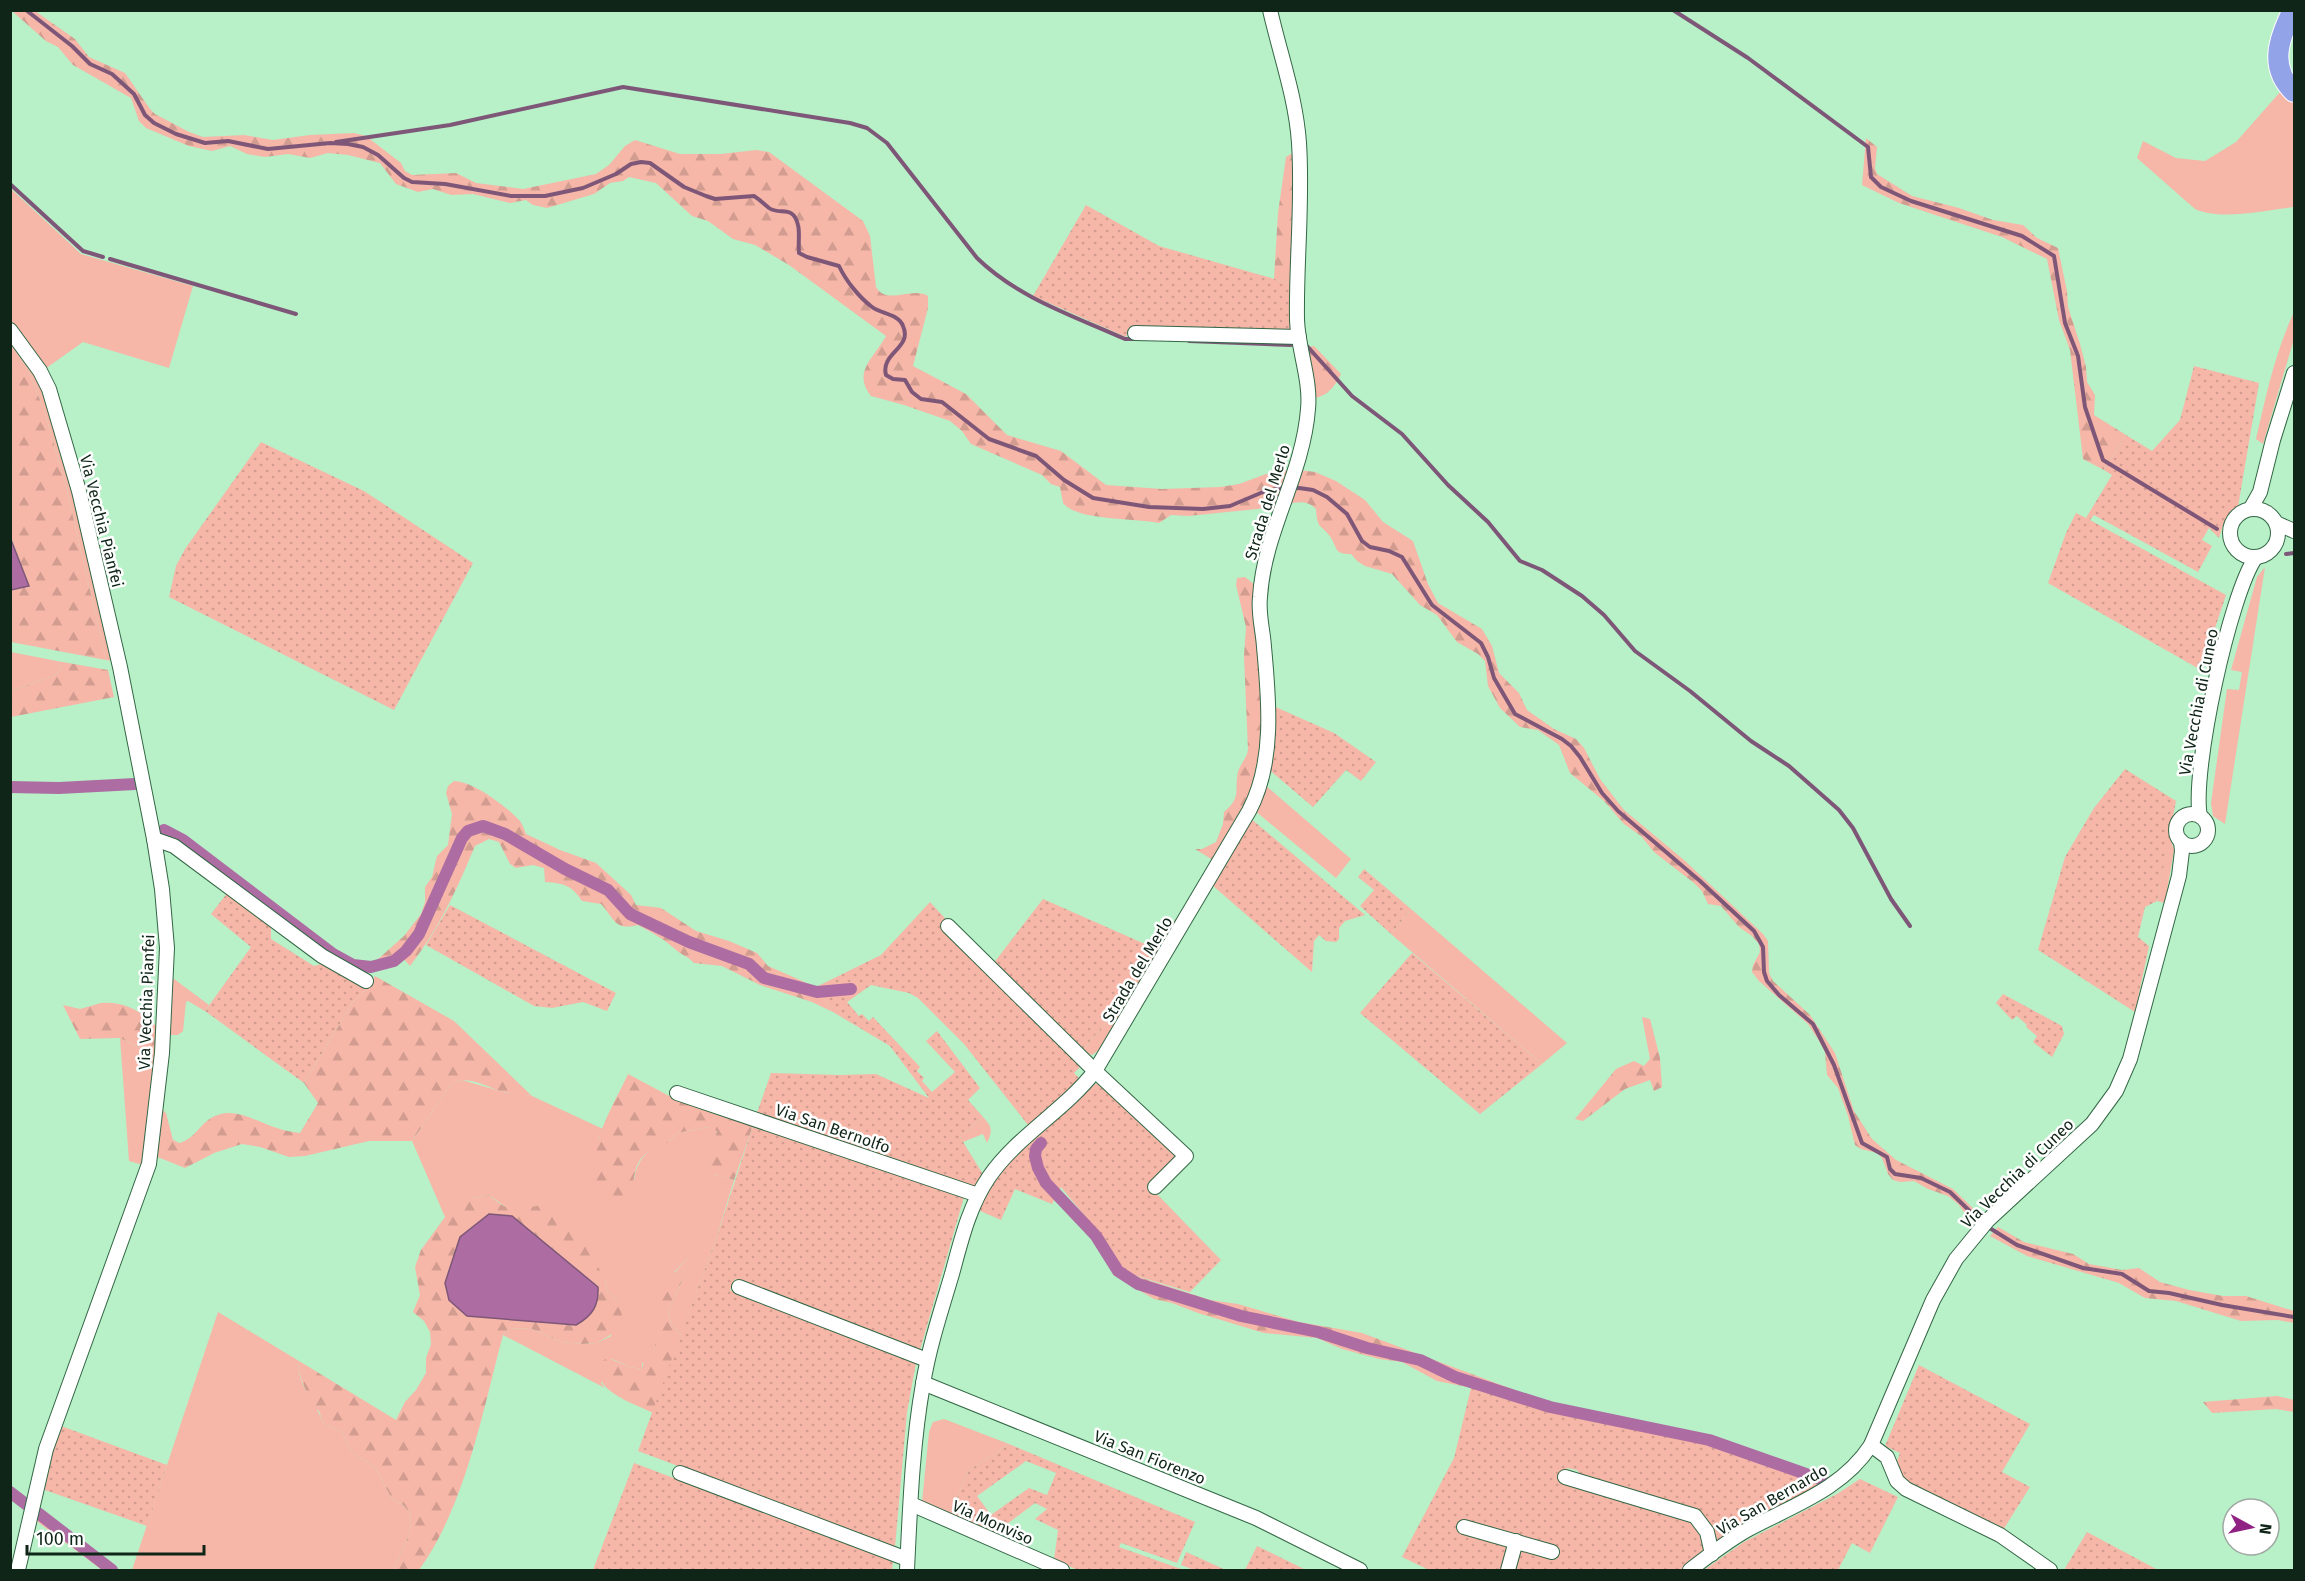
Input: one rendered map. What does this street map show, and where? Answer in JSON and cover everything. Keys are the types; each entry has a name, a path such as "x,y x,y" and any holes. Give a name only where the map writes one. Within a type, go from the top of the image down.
{"highway":[{"path":"2293,10 2283,30 2277,50 2280,72 2295,92"}],"street":[{"name":"Strada del Merlo","path":"1095,1071 1249,811 1257,794 1265,753 1268,719 1259,598 1267,552 1295,471 1308,411 1299,337 1299,142 1270,10"},
{"name":"Via Vecchia Pianfei","path":"10,330 43,377 63,434 79,492 120,667 154,838 162,889 167,955 163,1042 152,1148 146,1175 46,1449 18,1570"},
{"path":"1135,333 1299,337"},
{"path":"2295,373 2273,440 2258,510 2276,523 2295,531"},
{"name":"Via Vecchia di Cuneo","path":"2241,586 2241,553 2234,546 2230,537 2230,527 2242,511 2258,510"},
{"path":"2276,523 2278,529 2276,542"},
{"name":"Via Vecchia di Cuneo","path":"2195,815 2216,680 2241,586 2256,557 2268,552 2276,542 2295,536"},
{"path":"2241,553 2256,557"},
{"name":"Via Vecchia di Cuneo","path":"1871,1445 1933,1300 1956,1259 1984,1225 2088,1129 2116,1091 2130,1059 2179,876 2182,851 2176,828 2178,822 2195,815"},
{"name":"Via Vecchia di Cuneo","path":"2179,876 2190,853 2196,845 2202,842 2207,830 2207,825 2195,815"},
{"path":"154,838 174,846 322,956 366,981"},
{"path":"2181,841 2185,844 2196,845"},
{"path":"948,926 1095,1071 1186,1156 1155,1187"},
{"path":"681,1473 907,1565 917,1421 927,1360 968,1220 978,1195 999,1164 1074,1094 1095,1071"},
{"name":"Via San Bernolfo","path":"677,1093 978,1195"},
{"path":"739,1287 927,1360"},
{"name":"Via San Fiorenzo","path":"923,1383 1256,1518 1360,1570"},
{"path":"1871,1445 1887,1457 1900,1485 2000,1535 2050,1570"},
{"name":"Via San Bernardo","path":"1690,1570 1745,1531 1834,1484 1849,1472 1871,1445"},
{"name":"Via San Bernardo","path":"1565,1477 1695,1516 1707,1532 1712,1554"},
{"name":"Via Monviso","path":"911,1504 1062,1570"},
{"path":"1464,1527 1552,1552"},
{"path":"1508,1570 1516,1541"}],"green space":[{"path":"12,11 35,11 75,39 89,57 125,73 155,114 203,137 244,135 273,140 354,133 366,136 401,163 405,171 412,175 456,173 476,183 523,189 596,174 609,165 625,146 635,140 680,154 721,154 756,150 769,152 863,221 870,236 876,287 881,292 893,296 915,293 928,296 928,308 913,366 966,394 1007,435 1061,451 1106,485 1162,489 1220,487 1291,469 1277,507 1188,516 1171,515 1159,523 1093,516 1070,509 1063,503 1060,487 1051,484 1042,475 971,444 962,431 950,421 871,396 866,387 864,372 886,336 789,265 755,245 733,239 708,221 692,216 656,183 629,177 623,181 610,183 594,194 547,208 533,205 526,200 510,203 473,194 451,195 433,189 418,192 396,184 380,163 348,155 328,153 310,158 288,154 265,157 247,154 230,146 212,151 189,146 146,128 139,121 131,98 73,65 58,47 46,41"},
{"path":"2281,91 2294,103 2294,207 2244,214 2218,214 2195,209 2137,158 2143,141 2176,158 2205,161 2236,142"},
{"path":"1866,138 1877,147 1875,168 1877,174 1912,196 1959,208 1993,220 2023,225 2037,238 2058,248 2068,307 2086,367 2087,382 2095,395 2094,415 2126,435 2104,470 2083,459 2070,350 2059,320 2047,259 2002,237 1899,203 1862,185"},
{"path":"1294,152 1292,284 1274,279 1278,213 1286,157"},
{"path":"10,188 81,254 193,286 169,368 83,342 45,369 11,322"},
{"path":"1086,205 1159,246 1292,284 1293,332 1129,328 1126,337 1033,296"},
{"path":"2294,312 2294,339 2263,444 2256,439 2263,406 2276,359"},
{"path":"10,339 37,378 45,396 68,471 114,661 106,660 66,486 45,413 28,369 11,346"},
{"path":"11,346 28,369 45,413 66,486 106,660 11,642 11,590 29,586 11,537"},
{"path":"1314,346 1341,374 1330,390 1314,398 1305,348"},
{"path":"2194,366 2259,383 2238,507 2224,522 2219,538 2209,528 2202,540 2212,546 2198,572 2094,515 2090,520 2226,595 2201,670 2048,583 2066,533 2076,513 2086,518 2112,475 2104,470 2126,435 2152,451 2180,420"},
{"path":"261,442 364,491 473,563 394,710 169,597 176,566 185,549"},
{"path":"1299,470 1315,472 1336,481 1365,500 1383,522 1413,541 1428,584 1438,603 1482,629 1492,646 1499,673 1519,693 1527,710 1554,729 1576,739 1584,748 1600,779 1624,810 1684,860 1763,934 1768,941 1769,973 1773,981 1810,1015 1835,1053 1854,1111 1872,1139 1896,1160 1953,1189 1981,1216 1974,1225 1958,1204 1948,1196 1914,1181 1893,1180 1877,1153 1855,1145 1838,1088 1827,1075 1825,1052 1819,1041 1808,1024 1759,981 1752,972 1760,952 1759,944 1739,927 1721,906 1708,904 1702,891 1694,883 1654,852 1641,836 1624,824 1604,801 1570,773 1559,745 1538,730 1520,727 1500,708 1488,686 1485,661 1478,654 1457,642 1437,615 1420,605 1392,574 1365,566 1351,554 1339,552 1319,524 1316,509 1313,506 1303,502 1287,504"},
{"path":"2265,567 2225,824 2213,816 2211,803 2227,689 2239,690 2242,672 2231,670 2257,577"},
{"path":"1245,577 1255,585 1265,724 1255,786 1216,862 1195,849 1202,849 1216,842 1223,824 1224,812 1235,798 1238,772 1248,750 1244,656 1246,627 1236,585 1237,578"},
{"path":"11,652 57,661 61,670 53,676 11,691"},
{"path":"57,661 108,670 114,697 11,717 11,691 53,676 61,670"},
{"path":"1271,705 1334,733 1376,762 1361,781 1346,770 1313,807 1266,767"},
{"path":"2125,769 2176,801 2157,901 2145,907 2138,937 2149,946 2135,1012 2038,950 2065,857 2094,808"},
{"path":"454,781 470,785 498,802 520,821 526,834 596,863 631,895 636,905 661,908 696,931 757,953 768,966 816,987 833,1012 812,1002 760,985 722,966 694,963 662,939 638,925 619,925 601,904 582,901 575,891 566,886 545,882 544,868 533,865 516,868 510,864 499,842 489,839 475,846 447,908 410,966 402,957 387,966 377,960 404,936 421,914 425,902 425,887 432,877 437,856 448,845 452,814 446,793 448,786"},
{"path":"1264,784 1351,859 1336,878 1254,810"},
{"path":"1250,818 1365,915 1345,921 1339,928 1339,939 1336,942 1326,941 1319,935 1314,941 1312,972 1211,884"},
{"path":"2169,834 2174,850 2165,903 2157,901"},
{"path":"1364,869 1411,909 1391,934 1360,906 1374,890 1358,877"},
{"path":"1205,880 1103,1047 1092,1055 1082,1051 1111,1016 1154,948"},
{"path":"228,892 271,924 271,939 314,966 325,963 368,988 353,1002 304,1083 205,1011 251,947 211,914"},
{"path":"1043,899 1154,948 1111,1016 1082,1051 993,964"},
{"path":"930,902 1081,1066 1074,1073 1081,1080 1041,1119 1028,1125 964,1044 918,998 909,993 871,985 847,1002 859,1016 862,1014 869,1021 873,1017 920,1067 917,1071 932,1092 955,1072 926,1041 937,1031 980,1088 968,1100 983,1117 960,1137 984,1176 977,1188 757,1113 771,1073 876,1074 929,1098 890,1046 833,1012 816,987 881,955"},
{"path":"450,905 616,993 607,1011 583,1002 552,1008 534,1006 426,945"},
{"path":"1411,909 1567,1043 1542,1064 1391,934"},
{"path":"1412,953 1542,1064 1480,1114 1360,1013"},
{"path":"170,976 209,1005 205,1011 186,1002 183,1031 178,1035 167,1035"},
{"path":"375,976 454,1021 532,1096 511,1094 477,1082 462,1080 449,1087 412,1141 369,1141 305,1156 289,1157 260,1147 242,1144 214,1153 185,1168 155,1156 160,1108 166,1113 173,1140 179,1143 190,1138 205,1122 223,1113 247,1116 280,1129 300,1133 318,1103 304,1083 353,1002 368,988"},
{"path":"2003,994 2062,1026 2064,1034 2052,1057 2033,1042 2037,1036 2026,1027 2027,1025 2017,1016 2012,1020 1996,1003"},
{"path":"101,1003 127,1006 148,1019 160,1031 158,1057 120,1038 80,1039 63,1005 80,1009"},
{"path":"1642,1017 1650,1019 1660,1058 1662,1087 1654,1091 1650,1080 1625,1089 1583,1121 1575,1119 1616,1069 1634,1061 1644,1066 1650,1059"},
{"path":"120,1038 158,1057 143,1165 129,1161"},
{"path":"628,1074 673,1098 753,1126 734,1180 716,1175 711,1170 710,1153 717,1131 708,1127 677,1133 669,1142 644,1155 638,1164 631,1190 625,1198 614,1201 603,1197 596,1184 593,1168 595,1152 606,1119"},
{"path":"462,1080 507,1093 532,1096 603,1129 598,1139 634,1180 638,1164 644,1156 657,1146 671,1140 677,1133 708,1127 717,1130 709,1163 715,1175 734,1180 716,1239 681,1335 671,1323 668,1311 680,1286 688,1258 675,1271 654,1351 642,1364 642,1369 630,1367 612,1359 601,1383 605,1388 503,1335 510,1329 530,1328 561,1342 597,1343 611,1336 618,1302 607,1290 605,1279 489,1195 473,1198 445,1217 412,1141 449,1087"},
{"path":"1095,1084 1101,1084 1180,1156 1150,1187 1221,1260 1190,1292 1124,1272 1097,1231 1061,1187 1052,1204 1015,1189 1001,1220 978,1210 996,1176 1008,1162"},
{"path":"983,1117 991,1129 987,1143 983,1134 963,1142 960,1137"},
{"path":"753,1126 964,1197 920,1350 735,1279 730,1290 916,1363 907,1412 895,1547 638,1451 716,1239"},
{"path":"489,1195 504,1206 517,1210 548,1203 576,1228 605,1279 607,1290 618,1302 622,1315 617,1331 597,1343 561,1342 530,1328 510,1329 503,1335 471,1457 449,1517 419,1570 393,1570 409,1535 410,1513 403,1505 392,1499 375,1467 351,1452 342,1432 323,1423 319,1411 310,1405 301,1379 299,1361 396,1420 405,1402 416,1390 426,1373 426,1358 431,1344 430,1332 424,1321 413,1312 420,1295 415,1267 421,1250 445,1217 473,1198","holes":["512,1216 598,1287 467,1316"]},
{"path":"1998,1227 2024,1242 2073,1254 2089,1264 2122,1270 2139,1268 2160,1282 2223,1296 2246,1296 2294,1311 2294,1323 2278,1320 2241,1321 2176,1301 2145,1298 2119,1283 2027,1256 1990,1236"},
{"path":"689,1257 680,1286 668,1311 671,1323 681,1335 653,1413 614,1394 600,1380 599,1371 602,1361 608,1358 642,1369 644,1360 654,1351 663,1291"},
{"path":"1124,1272 1210,1300 1238,1304 1299,1322 1362,1333 1552,1404 1437,1381 1402,1362 1379,1359 1342,1349 1317,1338 1264,1333 1198,1313 1154,1299 1137,1289"},
{"path":"218,1312 299,1361 303,1386 323,1423 342,1432 351,1452 375,1467 392,1499 403,1505 410,1513 409,1535 393,1570 132,1570"},
{"path":"1919,1365 2030,1424 2002,1472 2030,1487 2003,1530 1906,1484 1896,1464 1900,1453 1885,1446"},
{"path":"1471,1388 1712,1437 1831,1479 1714,1544 1709,1524 1702,1515 1583,1478 1577,1470 1567,1468 1564,1481 1697,1523 1707,1549 1680,1570 1514,1570 1520,1549 1557,1559 1560,1549 1463,1521 1509,1546 1502,1570 1429,1570 1402,1557 1454,1458"},
{"path":"2277,1396 2294,1400 2294,1412 2276,1409 2212,1413 2203,1402"},
{"path":"944,1419 1009,1444 968,1471 950,1514 922,1502 929,1432 933,1422"},
{"path":"61,1426 167,1465 147,1526 42,1489 50,1454"},
{"path":"1009,1444 1195,1522 1177,1563 1121,1543 1119,1547 1184,1570 1078,1570 1054,1560 1058,1530 1035,1519 1047,1509 1035,1503 1003,1527 999,1535 950,1514 968,1471","holes":["1026,1461 1056,1473 1047,1495 1029,1488 991,1515 977,1496"]},
{"path":"634,1463 893,1561 892,1570 593,1570"},
{"path":"1860,1479 1898,1497 1870,1553 1852,1543 1838,1570 1704,1570 1744,1542 1837,1494"},
{"path":"38,1509 119,1570 102,1570 35,1520"},
{"path":"2087,1532 2158,1570 2064,1570"},
{"path":"1257,1546 1306,1570 1245,1570"},
{"path":"1186,1552 1226,1570 1194,1570 1181,1565"}],"shaded area":[{"path":"10,537 29,586 11,590 10,590"},
{"path":"489,1214 512,1216 598,1287 596,1305 586,1318 576,1325 467,1316 449,1300 445,1283 460,1237"}],"waterway":[{"path":"26,10 72,46 90,64 112,74 134,94 145,115 154,123 176,134 205,143 228,141 268,149 330,143 348,144 363,147 378,155 404,178 412,182 445,184 511,196 545,196 583,188 616,174 631,164 641,162 650,163 684,187 715,199 754,196 773,210 793,215 799,228 799,253 839,266 849,283 867,303 901,322 905,334 904,340 888,361 885,367 886,375 893,379 905,380 912,392 921,399 942,402 989,439 1036,456 1064,480 1093,498 1149,507 1203,509 1230,506 1263,492 1284,487"},
{"path":"1673,10 1748,58 1868,147 1871,177 1881,187 1911,201 2022,236 2054,256 2065,323 2078,356 2085,407 2103,460 2217,529"},
{"path":"336,142 450,125 623,87 850,123 867,128 887,143 977,258 993,272 1047,305 1125,339 1137,339"},
{"path":"10,184 83,251 103,257"},
{"path":"110,259 296,314"},
{"path":"1189,341 1291,345"},
{"path":"1307,346 1352,396 1402,434 1448,485 1488,522 1520,561 1542,570 1582,596 1604,615 1635,651 1690,691 1751,741 1789,766 1839,810 1853,828 1891,899 1910,926"},
{"path":"1292,487 1313,490 1327,497 1347,514 1362,541 1370,547 1389,551 1402,557 1432,605 1481,643 1494,678 1515,714 1571,746 1602,793 1618,811 1754,931 1763,947 1764,972 1767,981 1779,995 1813,1024 1834,1065 1862,1143 1887,1157 1890,1169 1895,1174 1921,1178 1950,1192 1982,1223"},
{"path":"2286,554 2294,553"},
{"path":"10,787 59,788 135,784"},
{"path":"164,830 183,840 333,954 353,965 371,967 394,961 406,951 419,934 462,838 468,831 483,826 505,834 565,869 608,890 630,914 689,942 749,964 764,978 817,992 851,989"},
{"path":"1041,1143 1036,1149 1035,1156 1046,1183 1096,1236 1118,1271 1138,1284 1241,1316 1318,1332 1367,1348 1420,1360 1455,1377 1550,1407 1709,1440 1823,1480"},
{"path":"1988,1227 2017,1245 2083,1268 2122,1274 2149,1291 2294,1317"},
{"path":"10,1492 27,1505"},
{"path":"38,1513 112,1570"}]}
